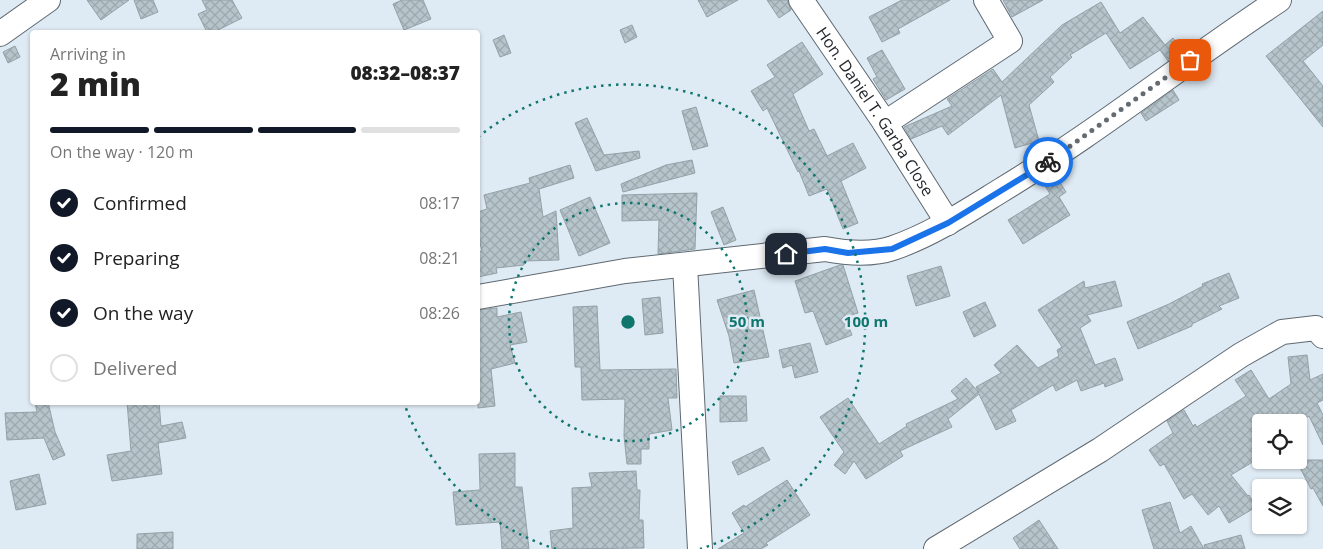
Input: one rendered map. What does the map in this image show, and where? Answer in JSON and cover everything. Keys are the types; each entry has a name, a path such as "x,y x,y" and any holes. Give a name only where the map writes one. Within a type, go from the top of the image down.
{"street":[{"path":"0,34 48,0"},
{"name":"Hon. Daniel T. Garba Close","path":"801,0 885,123 948,223"},
{"path":"885,123 1010,41 986,0"},
{"path":"480,297 625,270 825,249 848,253 892,249 948,223 1049,161 1206,49 1279,0"},
{"path":"685,265 700,549"},
{"path":"936,549 1100,450 1242,356 1282,332 1316,328 1323,336"}],"building":[{"path":"87,0 129,0 101,20"},
{"path":"134,0 153,0 158,12 141,19"},
{"path":"202,0 232,0 242,18 218,30 206,30 198,14 207,10"},
{"path":"402,0 423,0 431,19 404,30 393,4"},
{"path":"698,0 738,0 707,17"},
{"path":"767,0 787,0 791,10 779,18"},
{"path":"902,0 950,0 898,29 900,33 882,42 869,17"},
{"path":"1003,0 1043,0 1012,17"},
{"path":"1101,2 1120,33 1143,17 1165,45 1173,38 1182,50 1168,61 1160,50 1130,69 1106,33 1070,55 1072,57 1050,77 1054,82 1029,105 1039,141 1015,148 1001,95 948,135 942,126 911,139 904,127 952,106 947,99 993,69 1002,82 1062,25"},
{"path":"1323,11 1323,45 1303,61 1323,86 1323,127 1266,56"},
{"path":"632,25 637,37 625,43 620,30"},
{"path":"504,35 511,53 500,57 493,40"},
{"path":"802,42 823,74 793,94 809,131 814,129 827,156 853,143 866,168 841,181 858,223 843,229 827,189 809,196 799,171 767,108 763,111 751,91 775,77 767,65"},
{"path":"15,46 20,57 8,63 3,52"},
{"path":"882,50 905,89 886,100 873,79 877,77 867,58"},
{"path":"1173,90 1179,100 1146,121 1141,113"},
{"path":"696,107 708,146 693,150 682,111"},
{"path":"587,118 604,155 639,151 640,158 596,171 575,123"},
{"path":"692,160 695,173 623,192 621,184 666,165"},
{"path":"570,165 574,178 539,189 543,217 556,211 559,260 524,261 524,265 496,268 497,273 480,277 480,252 482,251 480,242 480,211 487,209 484,195 530,183 529,178"},
{"path":"1054,173 1066,192 1059,197 1070,215 1023,244 1008,220 1050,194 1042,181"},
{"path":"697,193 695,249 658,254 659,220 622,221 622,195"},
{"path":"590,197 610,243 579,256 560,210"},
{"path":"723,207 736,240 724,245 711,212"},
{"path":"843,265 858,313 845,317 852,335 826,345 813,311 805,313 795,281"},
{"path":"941,266 950,296 916,306 907,276"},
{"path":"1229,273 1239,298 1219,306 1222,309 1192,324 1192,326 1138,349 1127,322 1169,304 1203,286 1202,284"},
{"path":"1084,281 1085,288 1115,281 1122,306 1087,315 1091,321 1080,328 1095,365 1115,358 1123,380 1105,387 1104,383 1081,391 1077,380 1056,391 1053,385 1011,410 1016,421 996,430 979,394 948,419 952,427 900,451 903,456 866,479 854,461 845,474 834,465 844,452 820,417 848,398 879,444 907,426 906,424 958,399 951,391 966,378 979,393 976,387 1001,373 994,365 1017,345 1038,368 1059,356 1057,350 1062,347 1038,310"},
{"path":"754,290 769,357 734,363 729,336 717,300"},
{"path":"660,297 663,333 645,335 642,299"},
{"path":"985,302 996,326 974,337 963,312"},
{"path":"597,306 600,370 676,369 677,398 668,398 672,430 649,434 649,449 641,449 641,464 627,464 624,436 625,399 582,400 581,367 575,367 573,307"},
{"path":"497,308 497,317 521,312 527,342 510,345 515,363 491,369 495,406 478,408 478,405 480,405 480,310"},
{"path":"810,343 818,372 795,378 792,365 783,368 779,350"},
{"path":"1307,355 1310,380 1323,374 1323,400 1317,403 1323,415 1323,445 1309,416 1307,417 1307,414 1252,414 1252,462 1231,475 1249,495 1252,500 1252,509 1229,523 1219,506 1208,515 1192,494 1184,499 1164,464 1160,466 1149,450 1173,433 1167,421 1184,410 1193,426 1195,424 1197,427 1246,396 1235,380 1251,370 1269,399 1291,384 1288,357"},
{"path":"720,396 746,396 747,421 720,422"},
{"path":"36,405 49,405 55,432 65,455 53,460 44,438 7,440 5,413 37,412"},
{"path":"127,405 159,405 161,426 182,422 186,438 158,443 162,474 112,481 107,455 131,451"},
{"path":"763,447 770,460 738,475 732,462"},
{"path":"515,453 515,487 522,487 529,549 502,549 500,522 456,525 453,492 480,490 479,454"},
{"path":"1307,460 1323,460 1323,506 1313,488 1311,489 1301,469 1307,469"},
{"path":"636,471 637,490 640,490 639,520 643,520 644,548 552,549 550,531 573,528 572,488 592,487 589,473"},
{"path":"39,474 46,504 16,510 10,481"},
{"path":"787,480 810,515 766,543 768,545 761,549 718,549 744,533 732,513 744,505 745,507"},
{"path":"1170,502 1180,533 1191,526 1204,549 1154,549 1142,510"},
{"path":"1039,520 1058,549 1020,549 1013,538"},
{"path":"173,532 173,549 137,549 137,534"},
{"path":"1241,535 1245,549 1205,549 1204,545"}],"way so far":[{"path":"1048,162 1190,60"}],"route":[{"path":"786,254 825,249 848,253 892,249 948,223 1048,162"}]}
